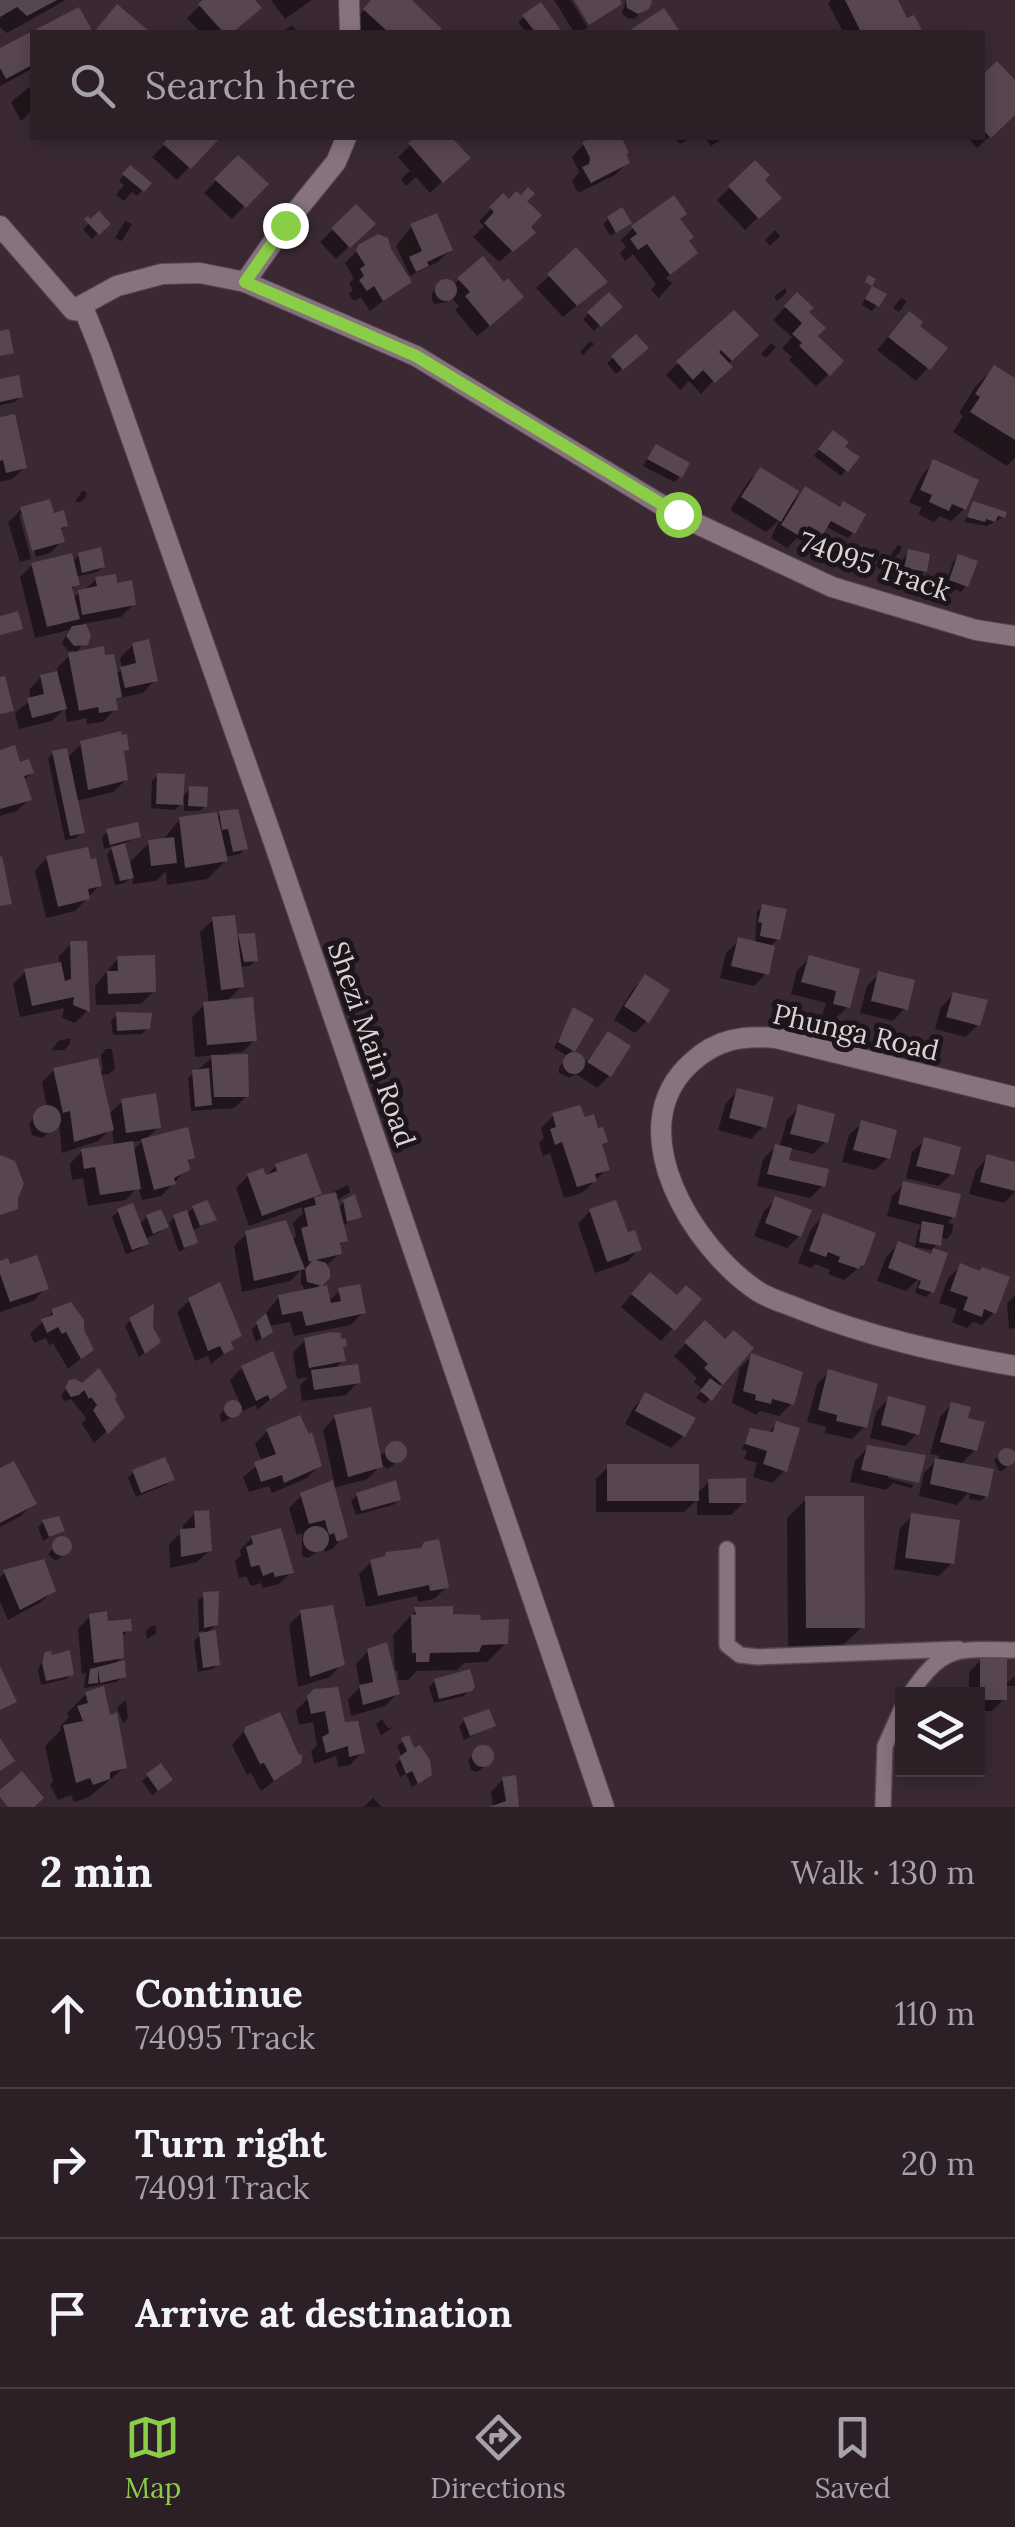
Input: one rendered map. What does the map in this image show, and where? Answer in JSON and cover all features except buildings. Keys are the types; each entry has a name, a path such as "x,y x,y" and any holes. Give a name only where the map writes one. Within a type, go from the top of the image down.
{"street":[{"path":"349,0 350,30"},
{"path":"245,282 336,162 345,140"},
{"path":"0,226 74,310"},
{"name":"74095 Track","path":"74,310 117,286 162,274 200,273 245,282 416,356 678,514 832,587 976,630 1015,636"},
{"name":"Shezi Main Road","path":"74,310 85,312 108,371 604,1807"},
{"name":"Phunga Road","path":"1015,1097 776,1038 745,1036 704,1051 680,1072 666,1099 660,1138 670,1178 686,1216 719,1261 762,1294 841,1326 940,1352 1015,1366"}],"lane":[{"path":"727,1549 727,1645 740,1655 1015,1650"},
{"path":"916,1687 939,1659 959,1650"},
{"path":"883,1807 885,1746 895,1724"}],"route":[{"path":"285,225 245,282 416,356 678,514"}]}
